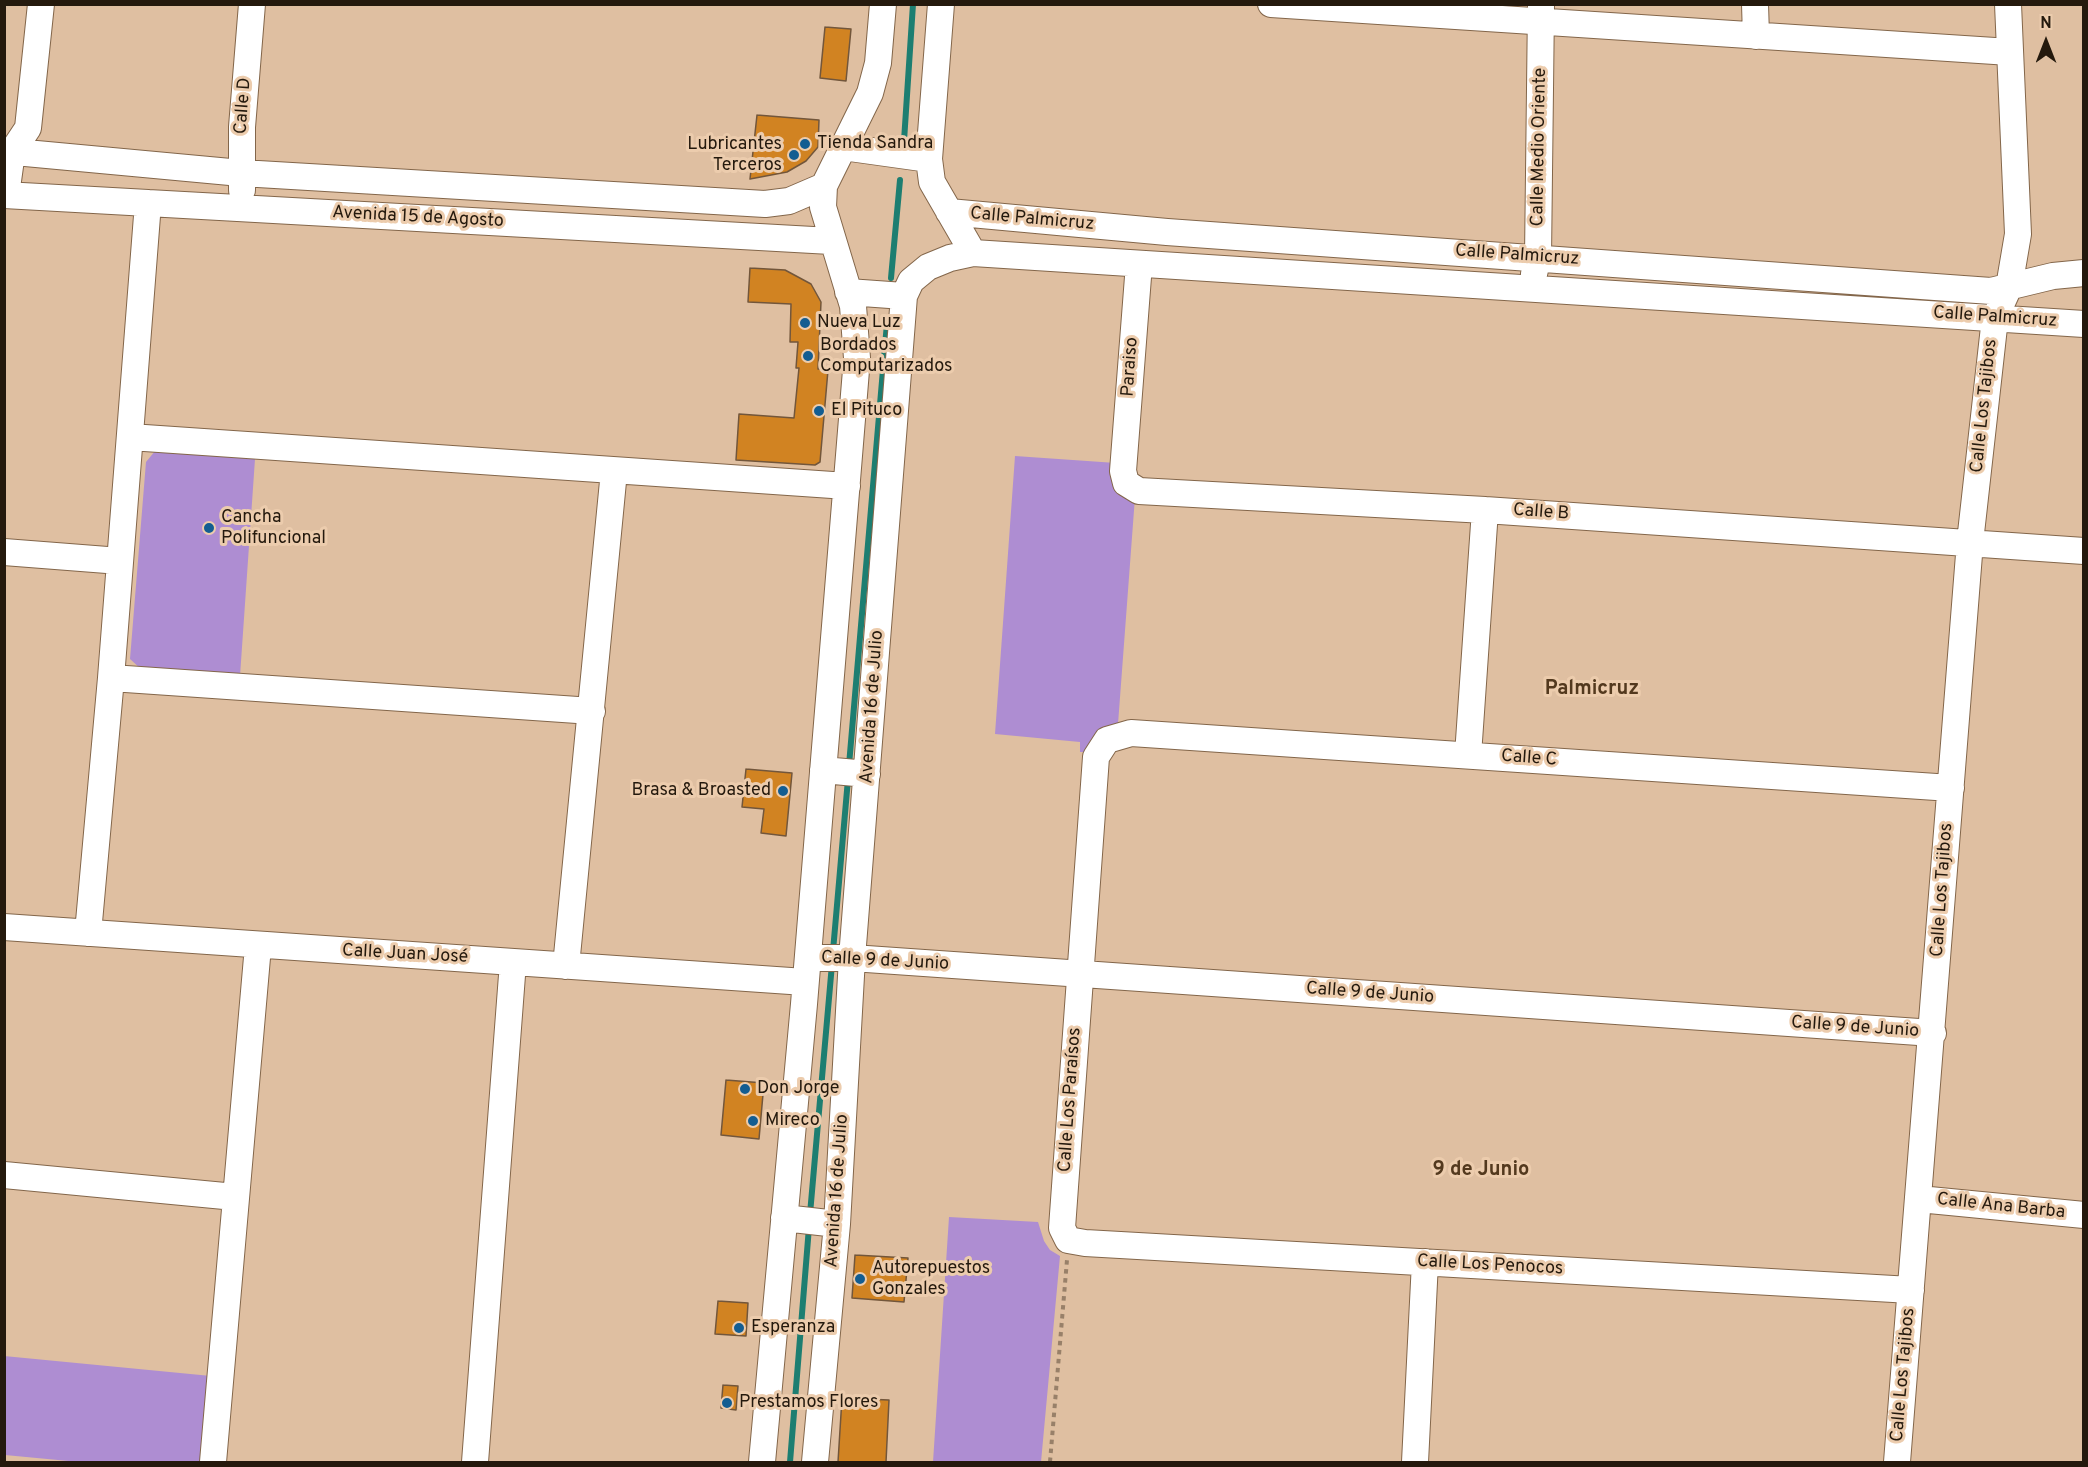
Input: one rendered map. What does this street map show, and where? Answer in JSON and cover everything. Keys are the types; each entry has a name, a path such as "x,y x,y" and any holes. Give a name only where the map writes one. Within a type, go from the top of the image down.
{"street":[{"path":"5,195 8,152 28,128 41,4"},
{"name":"Calle D","path":"243,208 241,173 252,4"},
{"name":"Avenida 16 de Julio","path":"762,1462 810,1221 825,963 846,772 847,486 856,358 853,306 831,242 823,207 824,186 870,93 878,63 883,4"},
{"path":"848,292 893,295 928,267 950,258 973,253 932,182 921,158 941,4"},
{"path":"1271,4 1541,13 1756,36 2010,52"},
{"path":"1755,4 1756,36"},
{"name":"Calle Los Tajibos","path":"1897,1462 1933,1033 1970,542 1995,318 2009,287 2018,234 2008,4"},
{"name":"Calle Medio Oriente","path":"1530,289 1538,257 1541,13"},
{"path":"843,147 921,158"},
{"name":"Avenida 15 de Agosto","path":"8,152 241,173 765,204 789,201 824,186"},
{"name":"Avenida 15 de Agosto","path":"5,195 831,242"},
{"path":"88,933 111,678 148,203"},
{"name":"Calle Palmicruz","path":"949,212 1167,232 1991,291 2084,273"},
{"name":"Calle Palmicruz","path":"973,253 2084,324"},
{"name":"Paraiso","path":"1123,471 1139,264"},
{"name":"Avenida 16 de Julio","path":"815,1462 810,1221 825,963 893,295"},
{"path":"130,437 847,486"},
{"path":"566,966 614,471"},
{"name":"Calle B","path":"1123,471 1126,483 1139,491 1485,510 2084,551"},
{"path":"1467,755 1485,510"},
{"path":"4,552 120,561"},
{"path":"111,678 592,711"},
{"name":"Calle C","path":"1107,740 1131,733 1951,788"},
{"name":"Calle Los Paraísos","path":"1068,1240 1062,1228 1096,757 1107,740"},
{"name":"Calle Juan José","path":"4,927 566,966 825,963"},
{"path":"213,1462 258,946"},
{"path":"475,1462 513,962"},
{"name":"Calle 9 de Junio","path":"825,963 1080,975 1933,1033"},
{"path":"4,1175 235,1197"},
{"name":"Calle Ana Barba","path":"1918,1199 2084,1215"},
{"name":"Calle Los Penocos","path":"1068,1240 1097,1244 1911,1290"},
{"path":"1414,1462 1425,1262"}],"path":[{"path":"1050,1462 1068,1240"}],"shaded area":[{"path":"155,451 255,459 240,676 141,669 130,659 146,462"},
{"path":"1015,456 1116,463 1135,497 1118,724 1091,752 1080,752 1080,742 995,734"},
{"path":"949,1217 1038,1222 1044,1241 1050,1250 1060,1256 1041,1462 933,1462"},
{"path":"4,1356 211,1376 203,1462 79,1462 5,1455"}],"building":[{"path":"825,27 851,29 846,81 820,78"},
{"path":"757,115 819,120 818,147 806,161 787,172 750,179"},
{"path":"750,268 785,270 811,284 821,302 818,369 828,370 820,462 815,465 736,460 739,414 794,418 799,368 796,368 798,342 790,342 791,304 748,302"},
{"path":"746,769 792,773 786,836 761,833 764,809 742,807"},
{"path":"726,1080 764,1083 759,1139 721,1135"},
{"path":"855,1255 908,1258 904,1302 852,1298"},
{"path":"718,1301 748,1303 746,1336 715,1334"},
{"path":"723,1385 738,1386 736,1410 721,1408"},
{"path":"842,1398 889,1400 886,1462 838,1462"}],"waterway":[{"path":"904,141 913,4"},
{"path":"891,278 900,180"},
{"path":"849,765 887,323"},
{"path":"833,951 848,779"},
{"path":"810,1214 832,964"},
{"path":"790,1462 809,1227"}],"place":[{"name":"Tienda Sandra","path":"805,144"},
{"name":"Lubricantes Terceros","path":"794,155"},
{"name":"Nueva Luz","path":"805,323"},
{"name":"Bordados Computarizados","path":"808,356"},
{"name":"El Pituco","path":"819,411"},
{"name":"Cancha Polifuncional","path":"209,528"},
{"name":"Brasa & Broasted","path":"783,791"},
{"name":"Don Jorge","path":"745,1089"},
{"name":"Mireco","path":"753,1121"},
{"name":"Autorepuestos Gonzales","path":"860,1279"},
{"name":"Esperanza","path":"739,1328"},
{"name":"Prestamos Flores","path":"727,1403"}],"district":[{"name":"Palmicruz","path":"1592,690"},
{"name":"9 de Junio","path":"1481,1171"}]}
